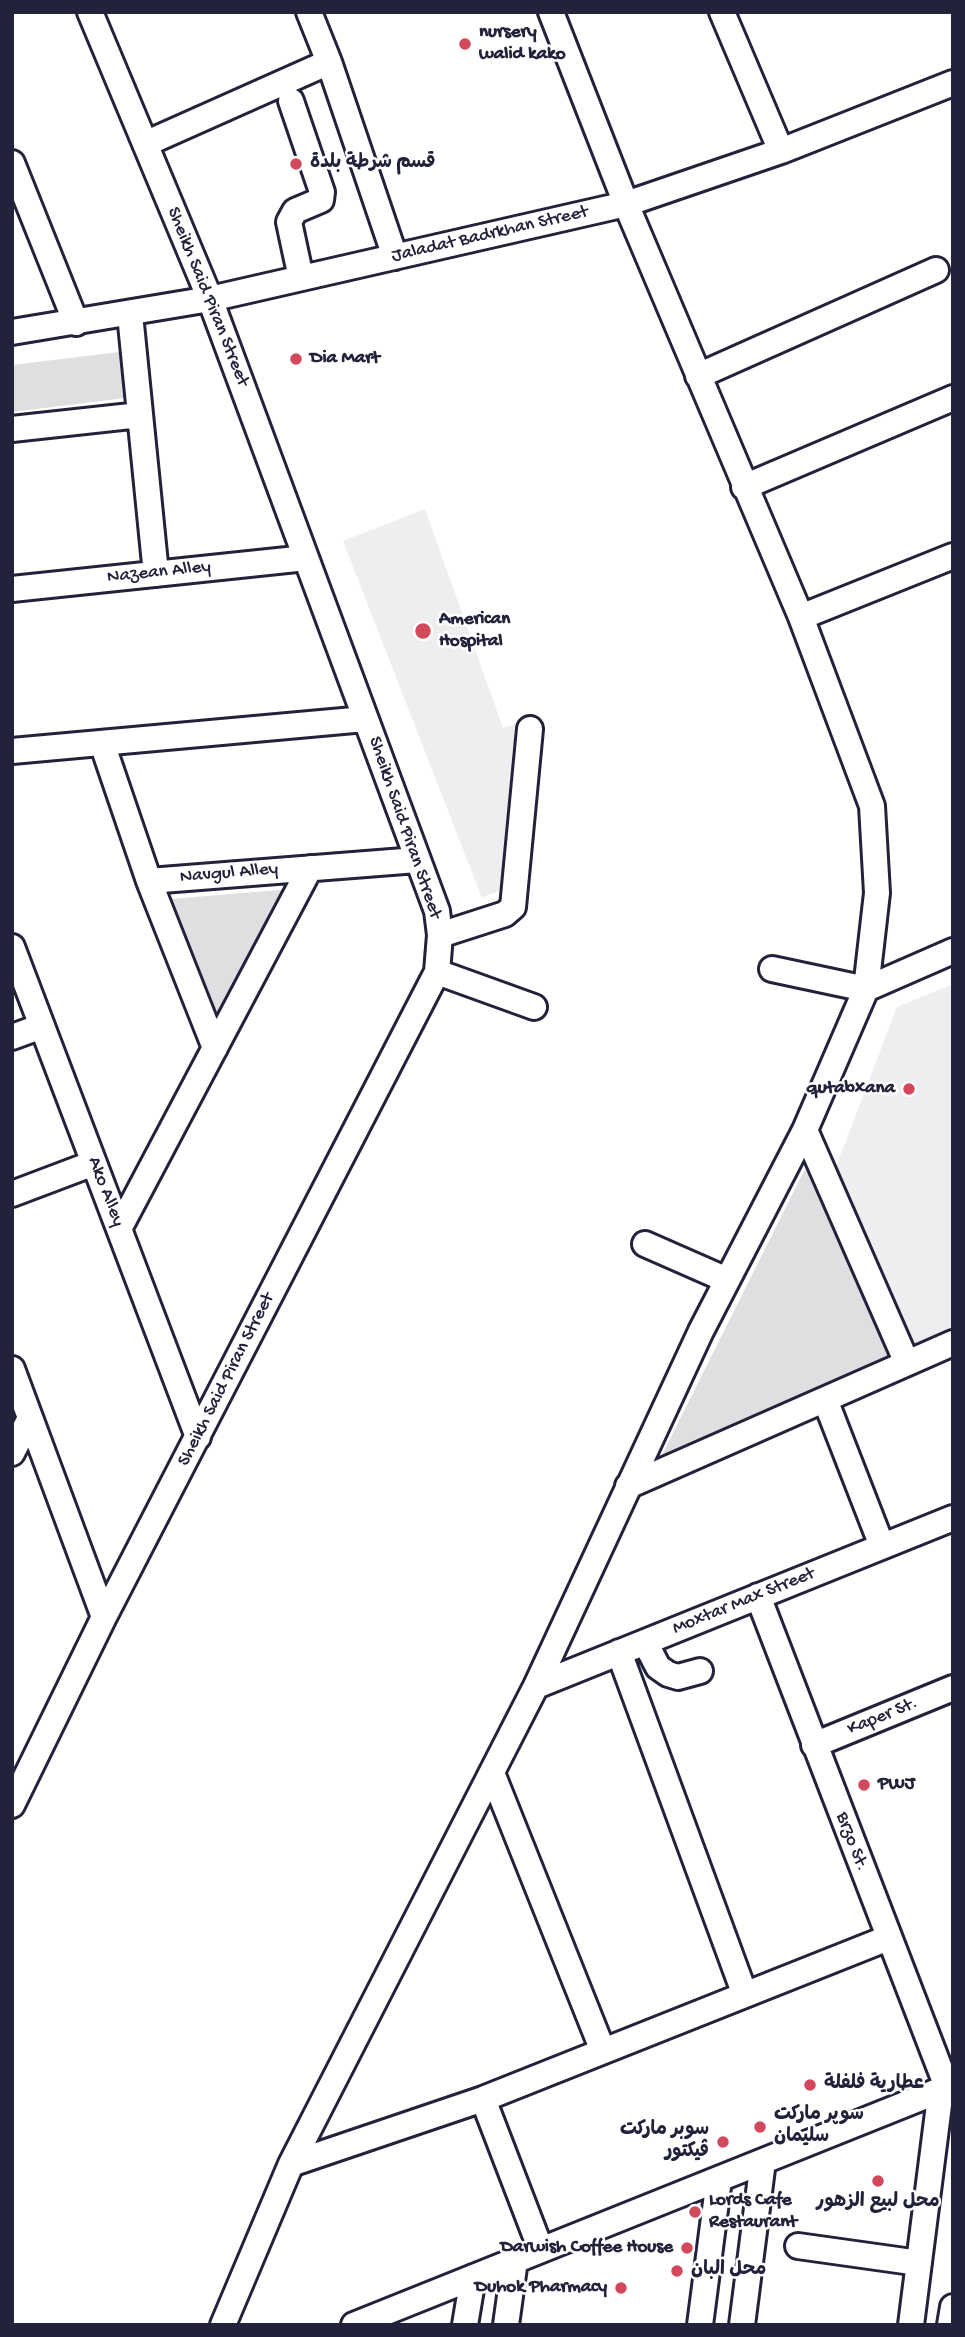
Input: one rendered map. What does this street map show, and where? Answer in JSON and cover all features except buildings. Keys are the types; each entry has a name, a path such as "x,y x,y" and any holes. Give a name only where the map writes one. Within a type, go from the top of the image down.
{"street":[{"name":"Sheikh Said Piran Street","path":"12,1805 104,1617 436,972 440,935 437,911 210,299 90,12"},
{"path":"309,12 330,62 395,257"},
{"path":"223,2325 291,2164 536,1686 727,1280 804,1130 866,989 877,892 872,806 802,617 744,487 626,204 551,12"},
{"path":"722,12 781,150"},
{"path":"145,144 330,62"},
{"name":"Jaladat Badrkhan Street","path":"12,332 210,299 626,204 781,150 953,83"},
{"path":"291,101 322,192 321,200 295,211 289,222 301,278"},
{"path":"12,163 76,323"},
{"path":"698,376 936,270"},
{"path":"130,314 156,574"},
{"path":"744,487 953,398"},
{"path":"12,429 140,415"},
{"name":"Nazean Alley","path":"12,589 306,558"},
{"path":"802,617 950,564"},
{"path":"12,751 365,719"},
{"path":"440,935 505,915 513,907 530,729"},
{"path":"102,743 149,881 215,1048"},
{"name":"Navgul Alley","path":"149,881 417,860"},
{"path":"119,1229 310,868"},
{"name":"Ako Alley","path":"12,947 198,1437"},
{"path":"772,969 866,989 953,951"},
{"path":"436,972 534,1006"},
{"path":"12,1037 42,1026"},
{"path":"804,1130 907,1363"},
{"path":"12,1194 94,1163"},
{"path":"645,1244 727,1280"},
{"path":"628,1486 825,1402 953,1343"},
{"path":"12,1369 104,1617"},
{"path":"825,1402 881,1546"},
{"path":"12,1453 30,1418"},
{"name":"Moxtar Max Street","path":"536,1686 953,1518"},
{"name":"Brzo St.","path":"758,1596 947,2087"},
{"path":"645,1642 658,1667 668,1674 678,1677 700,1671"},
{"path":"619,1652 745,1995"},
{"name":"Kaper St.","path":"814,1745 953,1688"},
{"path":"492,1773 603,2051"},
{"path":"291,2164 483,2099 888,1938"},
{"path":"354,2325 947,2087"},
{"path":"911,2325 947,2087"},
{"path":"483,2099 541,2250"},
{"path":"742,2325 764,2161"},
{"path":"700,2325 719,2179"},
{"path":"798,2246 919,2263"},
{"path":"709,2258 750,2263"},
{"path":"506,2325 515,2260"},
{"path":"465,2325 473,2277"},
{"path":"950,2325 953,2307"}],"shaded area":[{"path":"119,352 125,398 12,412 12,365"},
{"name":"American Hospital","path":"425,509 503,728 521,722 508,887 482,898 343,541"},
{"path":"290,889 217,1020 171,899"},
{"name":"qutabxana","path":"953,984 953,1338 909,1356 834,1172 897,1007"},
{"path":"809,1161 894,1360 657,1465"}],"place":[{"name":"nursery walid kako","path":"465,44"},
{"name":"قسم شرطة بلدة","path":"296,164"},
{"name":"Dia Mart","path":"296,359"},
{"name":"American Hospital","path":"423,631"},
{"name":"qutabxana","path":"909,1089"},
{"name":"PWJ","path":"864,1785"},
{"name":"عطارية فلفلة","path":"810,2085"},
{"name":"سوپر ماركت سليمان","path":"760,2127"},
{"name":"سوبر ماركت ڤيكتور","path":"723,2142"},
{"name":"محل لبيع الزهور","path":"878,2181"},
{"name":"Lords Cafe Restaurant","path":"695,2212"},
{"name":"Darwish Coffee House","path":"687,2248"},
{"name":"محل البان","path":"677,2271"},
{"name":"Duhok Pharmacy","path":"621,2288"}]}
